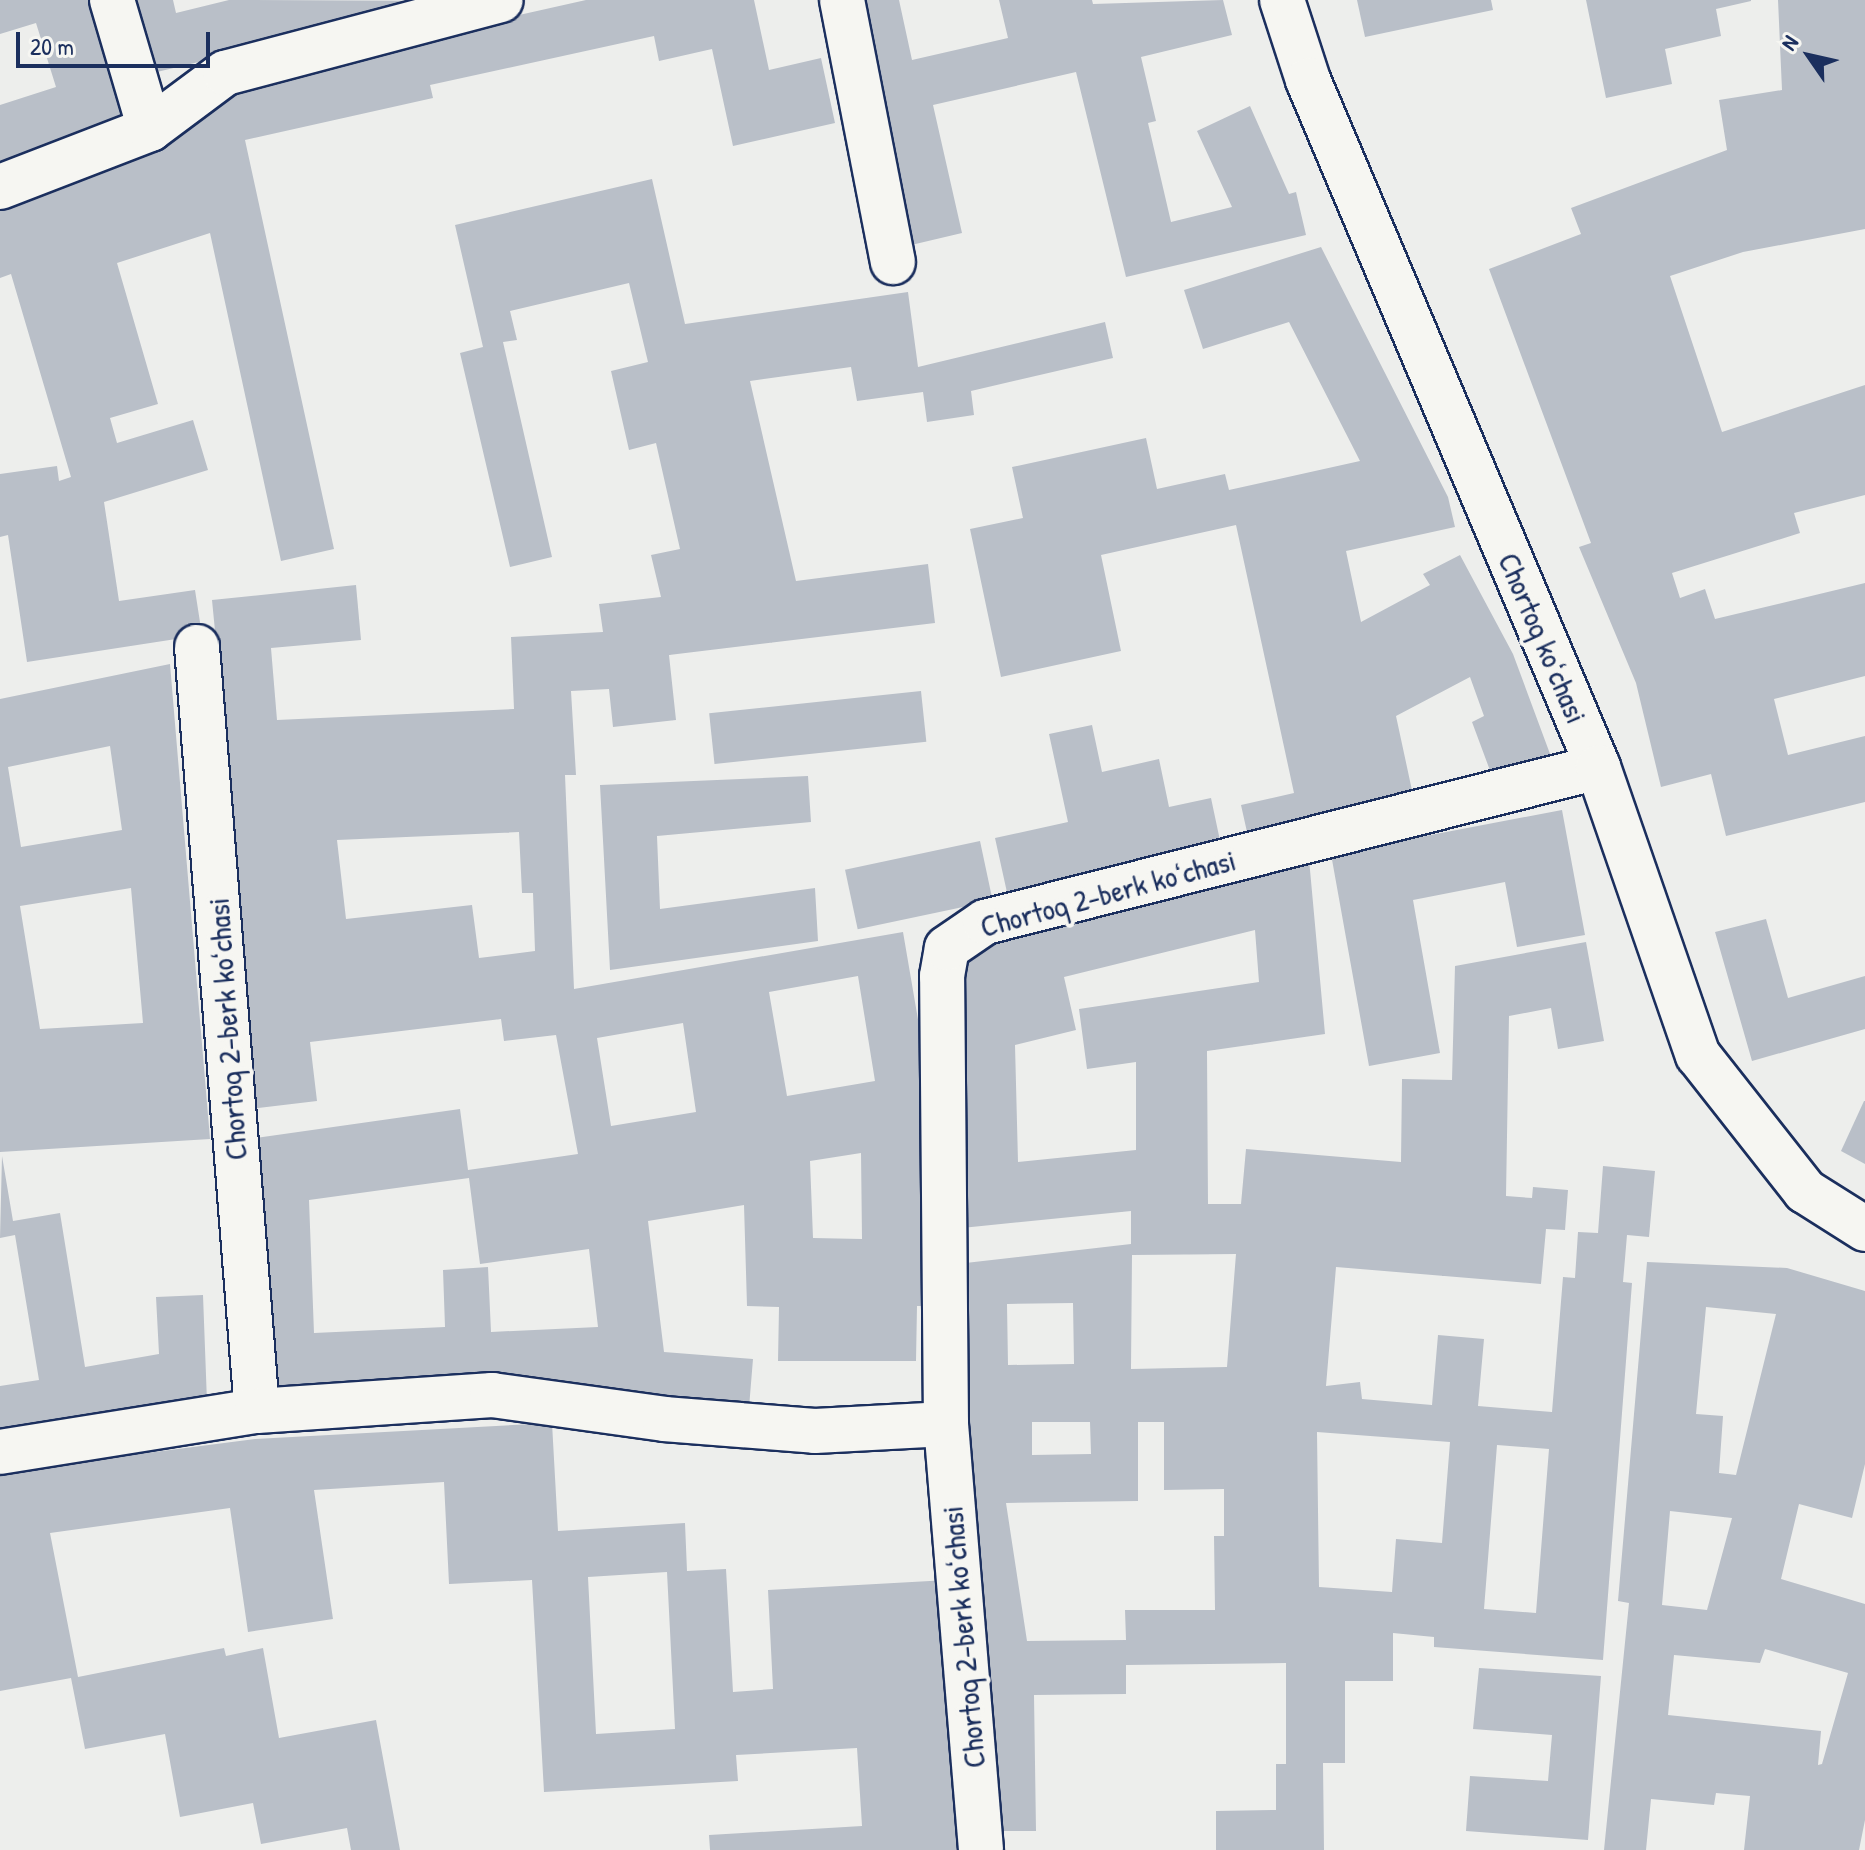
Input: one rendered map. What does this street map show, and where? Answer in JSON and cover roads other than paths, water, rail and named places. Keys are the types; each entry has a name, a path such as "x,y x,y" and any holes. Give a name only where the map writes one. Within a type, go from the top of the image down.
{"street":[{"path":"112,0 150,129"},
{"path":"0,187 150,129 225,73 501,0"},
{"path":"842,0 893,262"},
{"name":"Chortoq koʻchasi","path":"1282,0 1308,80 1598,767 1698,1055 1805,1191 1865,1229"},
{"name":"Chortoq 2-berk koʻchasi","path":"197,647 257,1411"},
{"name":"Chortoq 2-berk koʻchasi","path":"981,1850 946,1424 942,976 947,948 985,922 1598,767"},
{"path":"0,1452 257,1411 492,1395 664,1419 815,1431 946,1424"}]}
